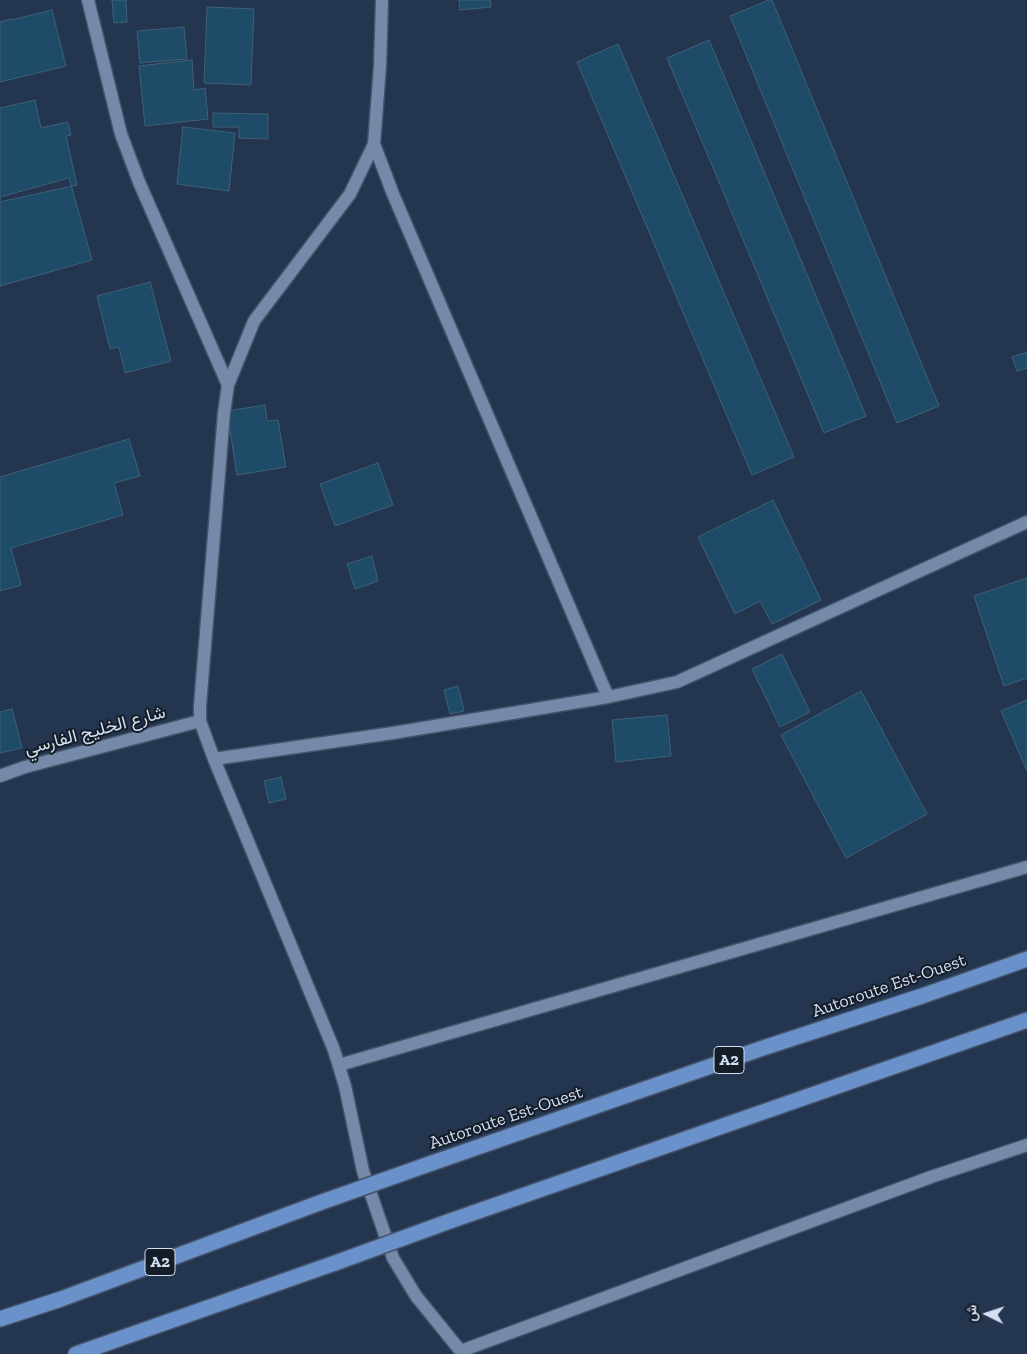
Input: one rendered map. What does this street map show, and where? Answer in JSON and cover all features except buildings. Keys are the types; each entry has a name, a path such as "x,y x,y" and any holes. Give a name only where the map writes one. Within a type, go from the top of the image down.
{"highway":[{"name":"Autoroute Est-Ouest","path":"0,1319 61,1299 432,1163 1027,959"},
{"path":"76,1354 450,1221 1027,1020"}],"street":[{"path":"88,0 121,134 139,182 228,386"},
{"path":"382,0 380,66 374,144 350,194 254,321 228,386 200,721 339,1065 363,1171 393,1258 416,1296 462,1353 931,1177 1027,1145"},
{"path":"374,144 393,194 608,696"},
{"path":"214,759 393,733 608,696 677,682 1027,522"},
{"name":"شارع الخليج الفارسي","path":"0,776 25,767 200,721"},
{"path":"339,1065 1027,867"}]}
